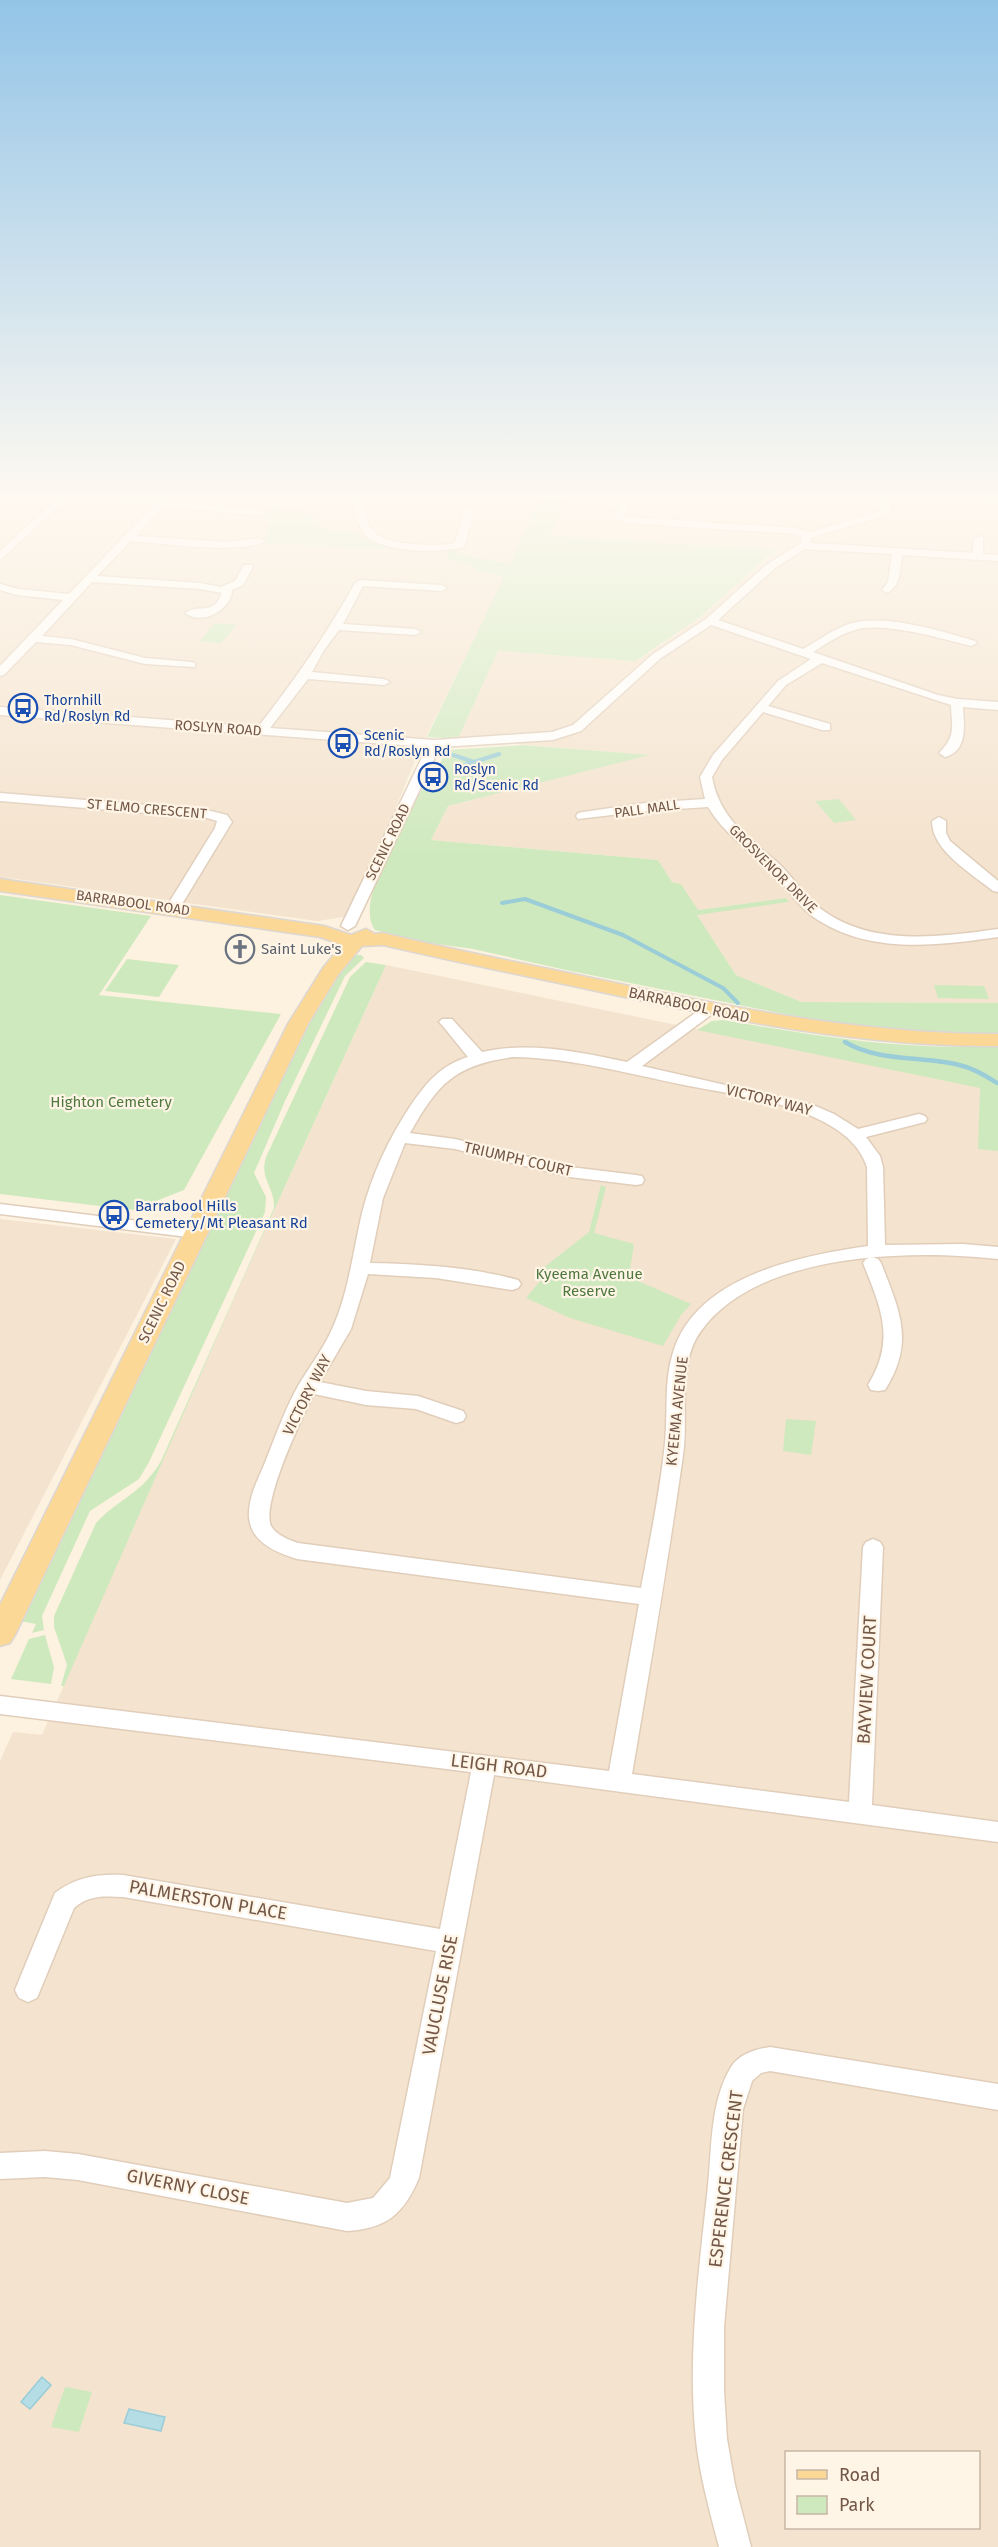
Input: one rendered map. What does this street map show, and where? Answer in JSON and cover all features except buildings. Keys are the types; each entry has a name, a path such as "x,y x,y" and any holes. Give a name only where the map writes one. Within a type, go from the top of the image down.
{"main road":[{"name":"BARRABOOL ROAD","path":"0,885 324,932 355,934 752,1018 861,1035 964,1041 998,1040"},
{"name":"SCENIC ROAD","path":"0,1635 298,1024 355,934"}],"street":[{"path":"0,674 53,618"},
{"path":"261,731 305,675 341,618"},
{"name":"ROSLYN ROAD","path":"0,711 435,744 537,739 577,728 657,656 714,618"},
{"path":"711,621 957,703 998,706"},
{"path":"804,652 860,624 912,631 970,643"},
{"path":"336,627 415,632"},
{"path":"34,638 71,642 136,659 191,665"},
{"path":"711,802 706,777 710,768 782,683 821,658"},
{"path":"305,675 384,682"},
{"path":"945,753 951,751 957,742 957,703"},
{"path":"763,708 826,727"},
{"name":"SCENIC ROAD","path":"355,934 356,908 435,744"},
{"name":"ST ELMO CRESCENT","path":"0,797 221,817 225,821 222,828 172,909"},
{"name":"PALL MALL","path":"584,816 645,807 711,802"},
{"name":"GROSVENOR DRIVE","path":"711,802 741,840 783,874 808,906 829,921 868,936 895,939 930,940 998,933"},
{"path":"939,821 939,833 944,843 998,888"},
{"path":"629,1068 710,1009"},
{"path":"447,1022 478,1058"},
{"name":"VICTORY WAY","path":"650,1598 297,1551 276,1544 265,1533 259,1520 259,1507 292,1419 341,1329 351,1303 387,1162 400,1137 436,1082 446,1072 478,1058 504,1053 533,1053 629,1068 807,1108 834,1120 855,1135 866,1148 875,1166 875,1257 894,1326 890,1368 878,1385"},
{"path":"855,1135 920,1119"},
{"name":"TRIUMPH COURT","path":"400,1137 455,1144 570,1172 636,1180"},
{"path":"0,1209 196,1233"},
{"name":"KYEEMA AVENUE","path":"619,1782 676,1433 677,1370 683,1348 694,1328 727,1296 765,1276 824,1259 875,1257 951,1249 998,1253"},
{"path":"360,1268 414,1269 512,1284"},
{"path":"308,1386 366,1398 418,1403 456,1416"},
{"name":"BAYVIEW COURT","path":"860,1814 873,1547"},
{"name":"LEIGH ROAD","path":"0,1705 484,1764 998,1832"},
{"name":"VAUCLUSE RISE","path":"374,2214 392,2202 405,2178 484,1764"},
{"name":"PALMERSTON PLACE","path":"27,1990 64,1901 76,1890 96,1885 123,1886 451,1942"},
{"name":"ESPERENCE CRESCENT","path":"735,2547 718,2484 710,2423 709,2354 730,2115 733,2091 741,2074 754,2061 770,2059 998,2097"},
{"name":"GIVERNY CLOSE","path":"0,2166 45,2164 78,2167 328,2214 358,2217 374,2214"}],"shaded area":[{"path":"0,618 485,618 418,753 355,908 344,917 317,921 9,878 0,890"},
{"path":"699,618 998,618 998,1003 802,1002 736,975 696,914 789,902 786,898 697,910 681,884 672,882 658,860 431,840 448,806 647,755 458,739 498,651 637,661"},
{"path":"386,965 962,1084 998,1078 998,2547 0,2547 0,1761 13,1732 42,1735 240,1285"},
{"path":"0,1219 176,1239 0,1580"}],"green space":[{"path":"484,618 699,618 636,661 498,651 458,739 427,737"},
{"path":"215,623 237,625 221,643 200,641"},
{"path":"524,745 650,755 448,806 431,840 658,860 672,882 681,884 698,910 786,898 789,902 697,915 736,975 802,1002 998,1003 998,1033 953,1034 854,1028 473,949 410,940 375,930 370,916 371,898 377,877 398,831 447,750"},
{"path":"839,799 856,820 834,823 815,801"},
{"name":"Highton Cemetery","path":"0,895 151,916 99,995 281,1014 184,1190 133,1210 0,1194"},
{"path":"352,955 361,955 364,958 345,976 285,1101 254,1173 266,1197 265,1212 149,1462 139,1479 90,1511 42,1616 44,1630 32,1633 36,1624 20,1621 332,978"},
{"path":"127,959 179,965 159,997 105,991"},
{"path":"366,962 386,965 240,1285 64,1686 61,1686 67,1665 54,1627 54,1616 96,1523 138,1489 161,1461 274,1208 274,1201 264,1171 266,1157 350,977"},
{"path":"934,985 984,986 989,999 938,998"},
{"path":"724,1020 861,1041 929,1046 998,1046 998,1151 978,1149 980,1088 697,1030 712,1021"},
{"name":"Kyeema Avenue Reserve","path":"601,1185 606,1187 594,1233 634,1244 629,1277 691,1304 681,1315 663,1346 570,1318 526,1298 541,1280 538,1272 589,1232"},
{"path":"786,1419 816,1421 811,1455 783,1451"},
{"path":"45,1635 54,1667 51,1684 11,1679 29,1639"},
{"path":"65,2387 92,2392 79,2432 51,2427"}],"water":[{"path":"42,2377 51,2385 30,2409 21,2402"},
{"path":"129,2409 165,2417 161,2431 124,2423"}],"waterway":[{"path":"474,762 499,754"},
{"path":"453,755 474,762"},
{"path":"465,765 474,762"},
{"path":"502,903 525,899 623,935 723,988 738,1003"},
{"path":"845,1042 886,1056 964,1066 997,1083"}],"place":[{"name":"Thornhill Rd/Roslyn Rd","path":"23,708"},
{"name":"Scenic Rd/Roslyn Rd","path":"343,743"},
{"name":"Roslyn Rd/Scenic Rd","path":"433,777"},
{"name":"Saint Luke's","path":"240,949"},
{"name":"Barrabool Hills Cemetery/Mt Pleasant Rd","path":"114,1215"}]}
